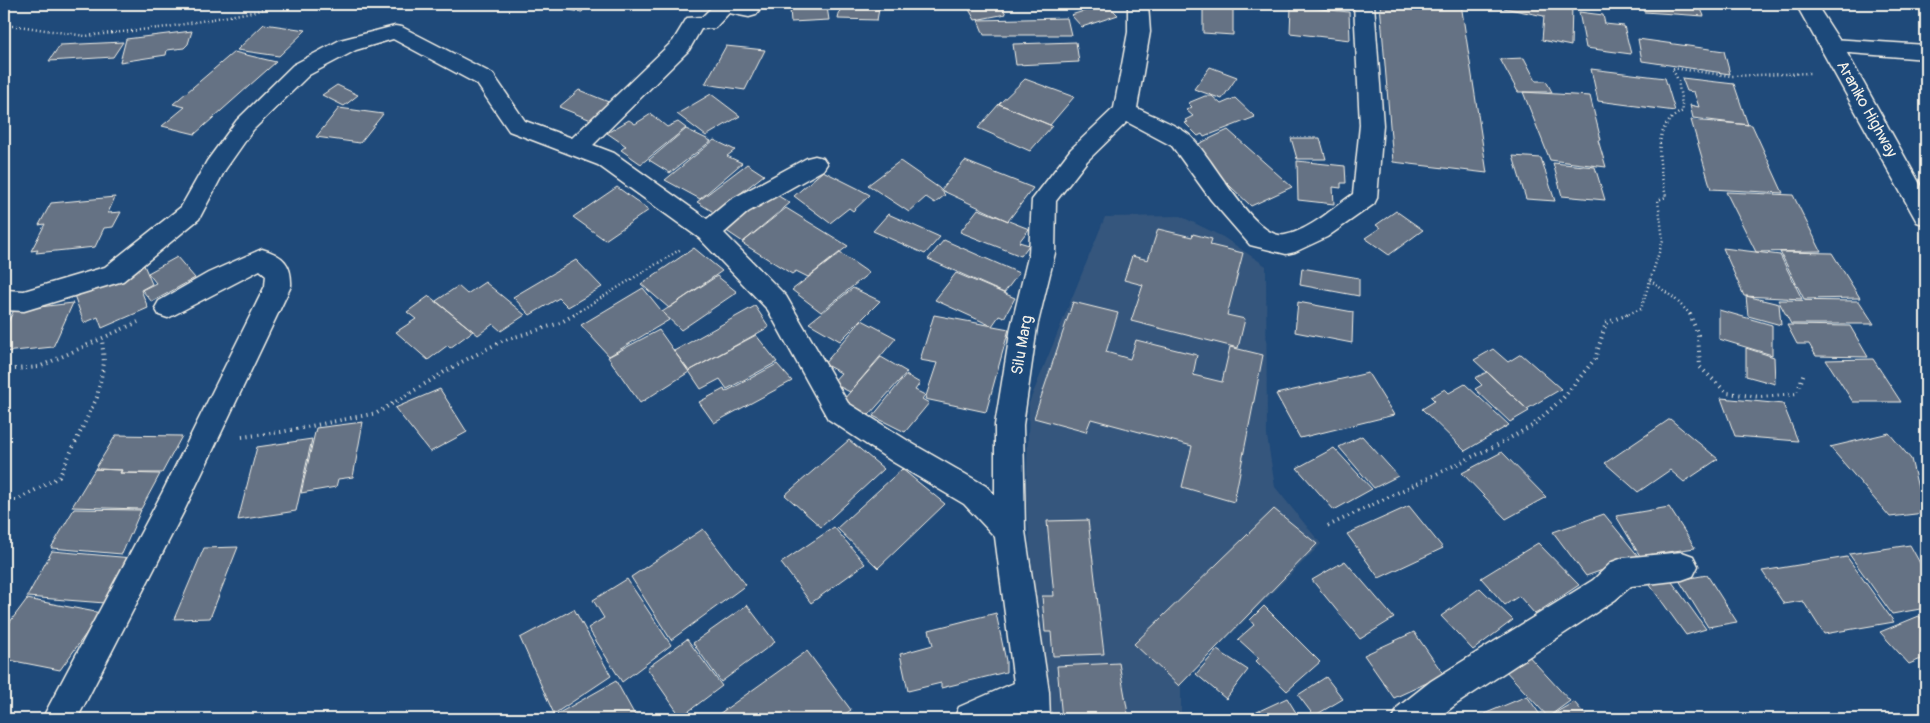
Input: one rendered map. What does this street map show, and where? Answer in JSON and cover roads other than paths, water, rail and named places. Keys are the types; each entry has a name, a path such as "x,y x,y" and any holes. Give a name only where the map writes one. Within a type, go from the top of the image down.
{"main road":[{"path":"576,148 681,46 694,23 708,23 724,6 750,11 745,4"},
{"path":"1138,4 1139,32 1125,111 1180,140 1220,194 1258,239 1286,245 1318,231 1365,198 1372,162 1373,103 1364,4"},
{"name":"Araniko Highway","path":"1806,4 1832,46 1926,216"},
{"path":"4,300 24,301 114,274 190,213 216,167 244,125 301,70 348,45 395,32 485,78 517,126 606,159 708,232 748,270 777,303 838,411 903,453 975,495 1010,531"},
{"path":"1832,46 1926,52"},
{"name":"Silu Marg","path":"1032,706 1010,531 1009,425 1024,327 1042,253 1044,200 1079,155 1125,111"},
{"path":"708,232 739,206 814,164"},
{"path":"59,719 202,442 278,286 279,271 262,258 217,280 168,308"},
{"path":"1410,719 1443,693 1604,590 1623,572 1682,566"},
{"path":"971,719 1032,706"}]}
